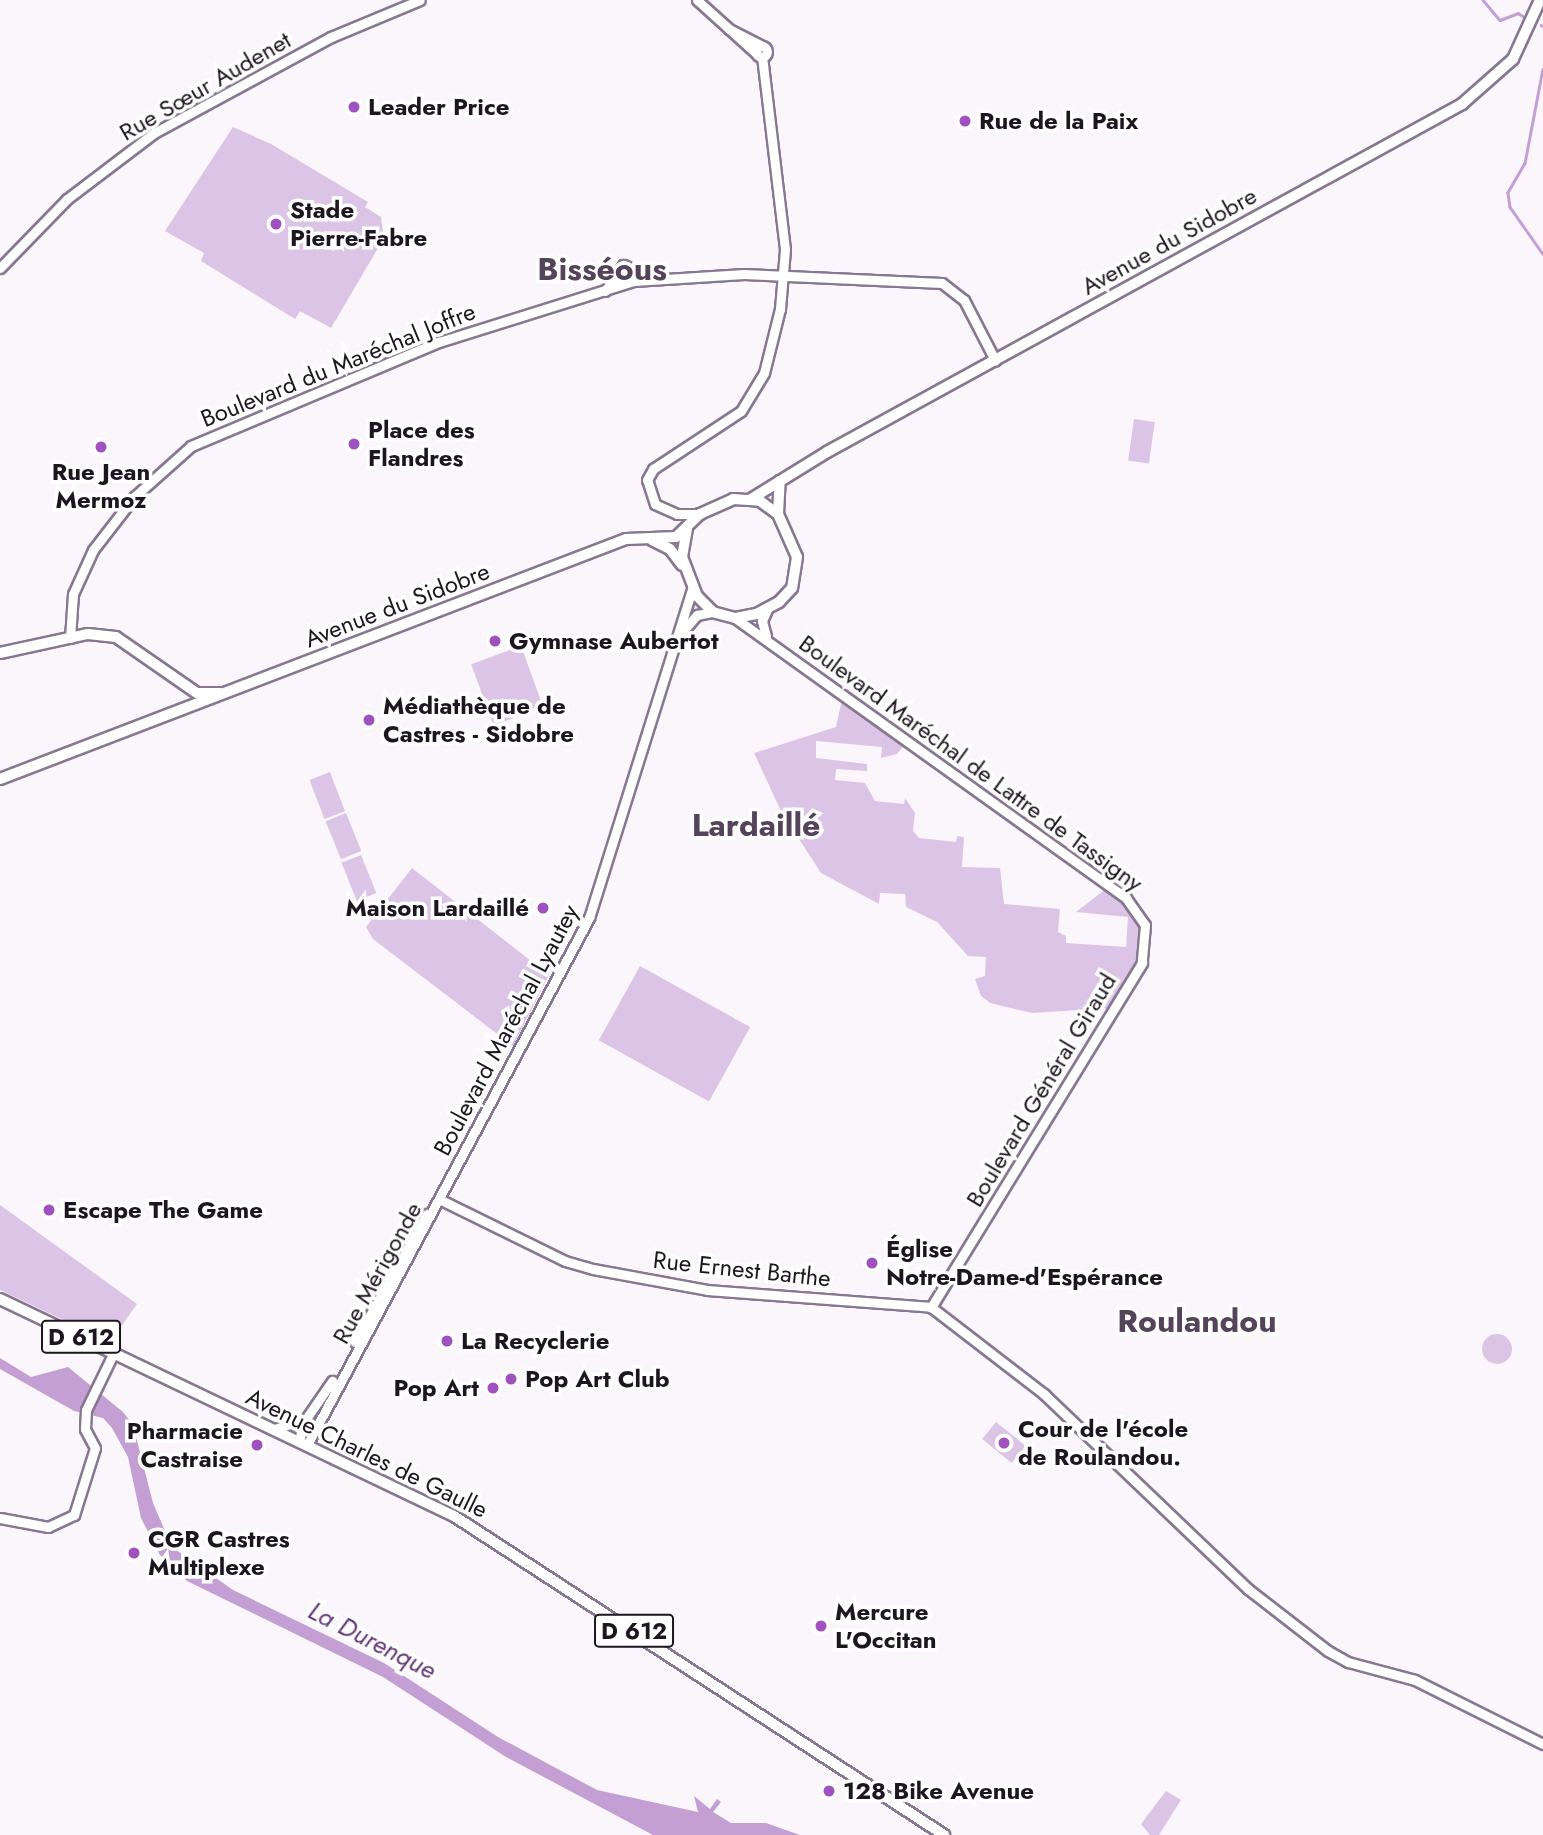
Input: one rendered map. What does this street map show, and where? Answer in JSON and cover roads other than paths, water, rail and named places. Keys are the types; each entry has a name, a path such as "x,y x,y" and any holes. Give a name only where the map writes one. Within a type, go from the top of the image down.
{"main road":[{"name":"Avenue du Sidobre","path":"751,499 995,360 1462,104 1513,59 1540,0"},
{"path":"778,513 751,499 733,499 700,513 687,529 681,548 685,569 693,587 713,612 735,618 767,610 787,596 797,571 796,552 778,513 780,481"},
{"name":"Avenue du Sidobre","path":"0,779 639,537 667,538 687,529"},
{"path":"639,537 666,546 685,569"},
{"path":"0,653 99,634 125,640 188,688 209,695 243,686"},
{"path":"172,713 187,705 188,688"},
{"name":"Avenue Charles de Gaulle","path":"0,1299 274,1429 477,1530 944,1835"}],"street":[{"name":"Rue Sœur Audenet","path":"0,268 67,199 154,133 331,37 420,0"},
{"path":"697,0 727,28 761,53 785,249 780,275 780,309 764,373 741,411 653,469 647,480 655,504 677,514 700,513"},
{"path":"605,291 623,265 635,268 632,283 617,275"},
{"name":"Boulevard du Maréchal Joffre","path":"635,268 657,278"},
{"name":"Boulevard du Maréchal Joffre","path":"70,638 73,594 93,550 134,497 191,446 392,359 605,291 657,278 780,275 947,285 964,300 995,360"},
{"path":"677,514 687,529"},
{"name":"Boulevard Maréchal Lyautey","path":"439,1199 589,918 693,587"},
{"path":"767,610 762,624 767,638"},
{"path":"679,637 693,618 713,612"},
{"name":"Boulevard Maréchal de Lattre de Tassigny","path":"735,618 767,638 1126,898 1145,925"},
{"name":"Boulevard Général Giraud","path":"931,1307 1142,962 1145,925"},
{"name":"Rue Ernest Barthe","path":"439,1199 565,1261 593,1269 707,1290 931,1307"},
{"name":"Rue Mérigonde","path":"303,1444 306,1419 439,1199"},
{"name":"Rue Mérigonde","path":"303,1444 439,1199"},
{"path":"931,1307 1044,1394 1248,1589 1328,1651 1348,1662 1415,1680 1543,1744"},
{"path":"0,1518 48,1527 74,1515 95,1448 85,1429 86,1410 114,1352"},
{"path":"274,1429 306,1419"}],"waterway":[{"path":"1483,0 1500,20 1518,13 1526,18"},
{"path":"1543,69 1525,163 1508,193 1510,207 1543,254"}],"place":[{"name":"Leader Price","path":"354,107"},
{"name":"Rue de la Paix","path":"965,121"},
{"name":"Stade Pierre-Fabre","path":"276,224"},
{"name":"Place des Flandres","path":"354,444"},
{"name":"Rue Jean Mermoz","path":"101,447"},
{"name":"Gymnase Aubertot","path":"495,641"},
{"name":"Médiathèque de Castres - Sidobre","path":"369,720"},
{"name":"Maison Lardaillé","path":"543,908"},
{"name":"Escape The Game","path":"49,1210"},
{"name":"Église Notre-Dame-d'Espérance","path":"872,1263"},
{"name":"La Recyclerie","path":"447,1341"},
{"name":"Pop Art Club","path":"511,1379"},
{"name":"Pop Art","path":"493,1388"},
{"name":"Cour de l'école de Roulandou.","path":"1004,1443"},
{"name":"Pharmacie Castraise","path":"257,1445"},
{"name":"CGR Castres Multiplexe","path":"134,1553"},
{"name":"Mercure L'Occitan","path":"821,1626"},
{"name":"128 Bike Avenue","path":"829,1791"}],"district":[{"name":"Bisséous","path":"602,269"},
{"name":"Lardaillé","path":"756,825"},
{"name":"Roulandou","path":"1197,1321"}],"water label":[{"name":"La Durenque","path":"372,1641"}]}
